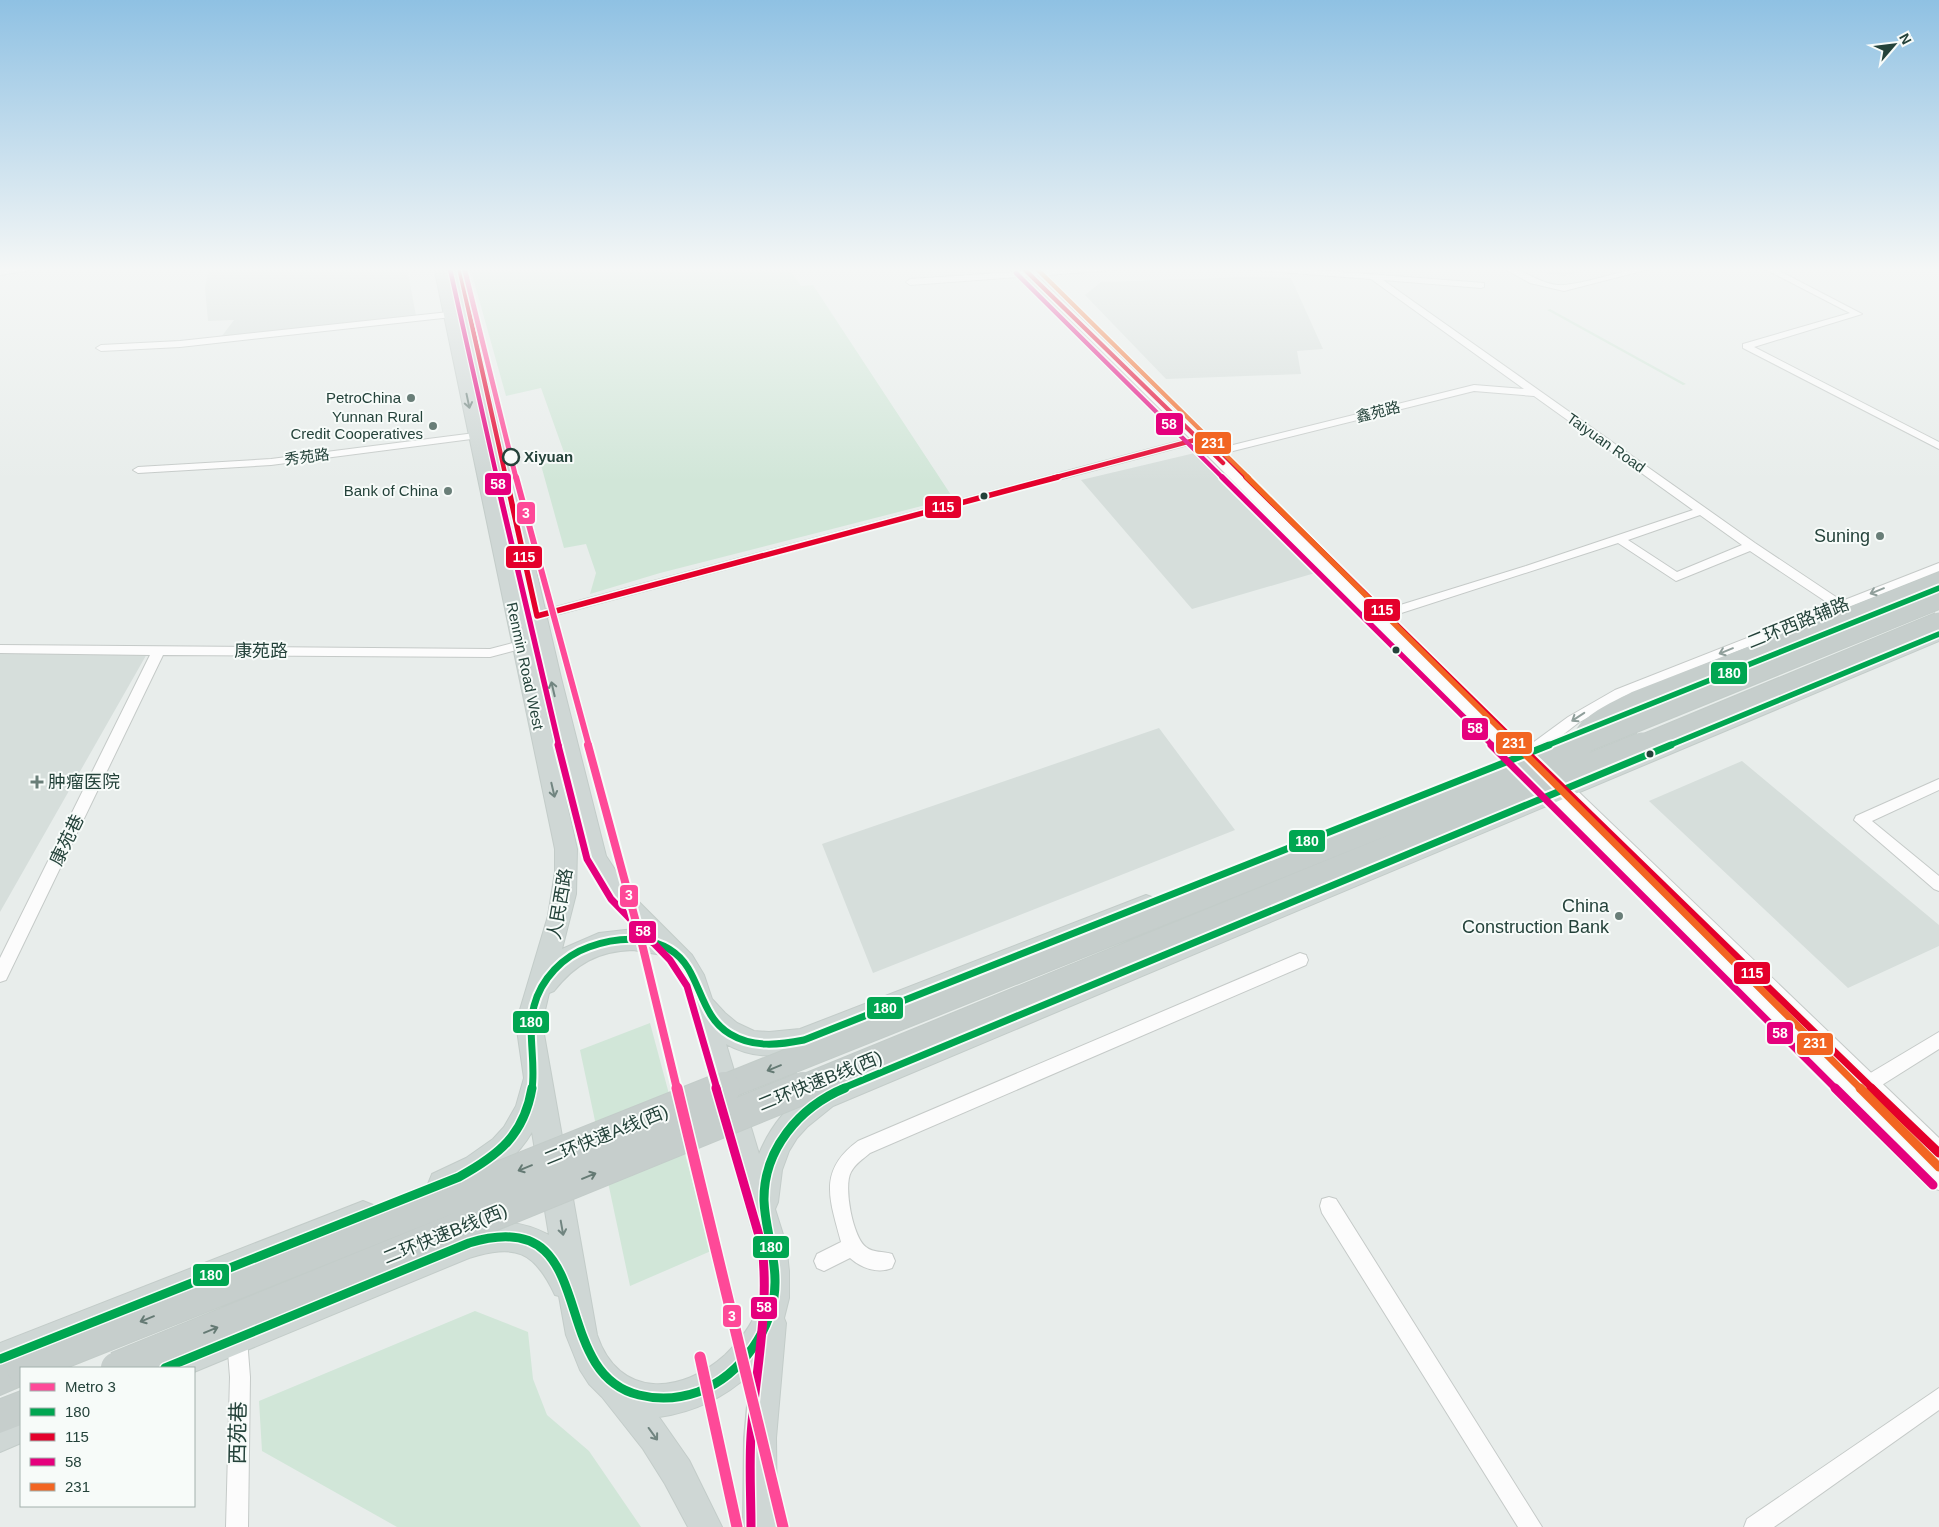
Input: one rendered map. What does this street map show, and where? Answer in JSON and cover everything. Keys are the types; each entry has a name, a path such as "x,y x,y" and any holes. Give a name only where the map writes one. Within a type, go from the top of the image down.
{"highway":[{"path":"1588,730 1630,702 1939,578"},
{"name":"二环快速A线(西)","path":"27,1367 1478,787 1939,599"},
{"name":"二环快速B线(西)","path":"120,1367 1514,798 1939,622"},
{"name":"二环快速A线(西)","path":"0,1378 20,1370"},
{"path":"0,1416 20,1408"}],"main road":[{"name":"Renmin Road West","path":"454,338 520,645"},
{"name":"Renmin Road West","path":"475,338 537,616"},
{"path":"695,983 703,1004 721,1027 744,1041 772,1046 804,1040 1527,760 1588,730 1939,588"},
{"name":"人民西路","path":"520,645 564,838 567,861 561,917 533,1005 530,1023 531,1042 579,1327 586,1352 598,1371 612,1386 630,1395 649,1400 670,1399 691,1394 711,1386 730,1373 746,1357 759,1338 769,1317 775,1294 775,1270 771,1244 695,983 688,967 621,898 607,879 596,856 564,736 537,616"},
{"path":"771,1244 764,1209 766,1172 776,1145 795,1118 813,1104 835,1092 1555,788 1626,765 1939,634"},
{"path":"1527,760 1496,792 1555,788"},
{"name":"人民西路","path":"533,1005 540,990 562,964 575,954 599,944 622,938 638,938 666,946 678,955"},
{"path":"936,988 925,997 920,1007 919,1017 922,1028 929,1036 939,1041 960,1040"},
{"path":"0,1359 472,1171 495,1157 512,1142 523,1124 531,1105 534,1075 531,1042"},
{"path":"369,1213 384,1212 395,1217 401,1226 404,1237 401,1250 393,1265 372,1283"},
{"path":"167,1367 482,1238 506,1235 516,1236 533,1242 554,1261 569,1290 579,1327"},
{"path":"760,1527 760,1438 775,1294"},
{"path":"598,1371 644,1422 659,1443 680,1475 705,1527"},
{"path":"0,1386 20,1377"},
{"path":"0,1408 20,1399"},
{"path":"0,1436 20,1428"}],"street":[{"path":"101,348 180,344 233,338"},
{"path":"1099,338 1555,788 1939,1153"},
{"name":"Taiyuan Road","path":"1458,338 1751,546 1841,606"},
{"path":"1773,338 1746,346 1939,446"},
{"name":"鑫苑路","path":"1221,450 1474,388 1536,393"},
{"name":"秀苑路","path":"138,470 271,462 475,436"},
{"path":"537,616 1202,439 1221,450 1385,614 1527,760"},
{"path":"1385,614 1701,511"},
{"path":"1619,539 1676,577 1751,546"},
{"name":"二环西路辅路","path":"1527,760 1573,720 1620,693 1939,567"},
{"name":"康苑路","path":"0,649 490,653 520,645"},
{"name":"康苑巷","path":"0,975 159,650"},
{"path":"1939,784 1861,820 1939,885"},
{"path":"1555,788 1679,922 1939,1179"},
{"path":"885,1261 870,1260 858,1254 852,1247 837,1186 841,1169 849,1156 864,1147 1300,960"},
{"path":"1868,1084 1939,1040"},
{"path":"1329,1206 1531,1527"},
{"path":"824,1261 852,1247"},
{"name":"西苑巷","path":"237,1339 240,1377 237,1527"},
{"path":"1755,1527 1939,1398"}],"shaded area":[{"path":"1127,338 1318,338 1323,349 1297,351 1301,374 1166,379"},
{"path":"1199,452 1315,573 1192,609 1081,480"},
{"name":"肿瘤医院","path":"0,652 148,652 0,912"},
{"path":"1159,728 1235,830 873,973 822,844"},
{"path":"1742,761 1939,925 1939,946 1848,988 1649,801"}],"green space":[{"path":"490,338 848,338 953,498 660,573 590,594 596,573 586,544 564,548 541,465 566,458 541,388 506,396"},
{"path":"1598,338 1603,338 1686,384 1683,385"},
{"path":"650,1023 711,1251 630,1286 580,1050"},
{"path":"475,1311 528,1332 533,1379 547,1415 589,1451 641,1527 397,1527 262,1451 259,1401"}],"metro line":[{"name":"3","path":"482,338 511,458 643,948 783,1527"},
{"name":"3","path":"700,1357 737,1527"}],"transit line":[{"name":"58","path":"466,338 542,680 587,859 611,899 670,960 687,986 762,1246 764,1262 764,1312 751,1436 751,1527"},
{"name":"115","path":"475,338 537,616 1206,437 1692,916 1939,1153"},
{"name":"58","path":"1082,338 1933,1185"},
{"name":"115","path":"1095,338 1223,463"},
{"name":"231","path":"1107,338 1939,1167"},
{"name":"180","path":"0,1359 459,1177 493,1156 506,1145 516,1132 530,1102 533,1083 531,1034 537,995 554,970 569,957 586,948 628,939 656,942 679,956 688,968 709,1013 730,1034 748,1042 766,1044 804,1040 1487,770 1939,588"},
{"name":"180","path":"167,1367 469,1243 494,1237 510,1236 537,1244 555,1262 567,1288 586,1346 600,1372 622,1391 656,1399 678,1398 699,1391 719,1381 736,1367 751,1351 763,1332 771,1311 775,1289 774,1263 764,1200 765,1180 770,1162 788,1130 817,1103 835,1092 1939,634"}],"place":[{"name":"PetroChina","path":"411,398"},
{"name":"Yunnan Rural Credit Cooperatives","path":"433,426"},
{"name":"Xiyuan","path":"511,457"},
{"name":"Bank of China","path":"448,491"},
{"name":"Suning","path":"1880,536"},
{"name":"肿瘤医院","path":"37,782"},
{"name":"China Construction Bank","path":"1619,916"}]}
